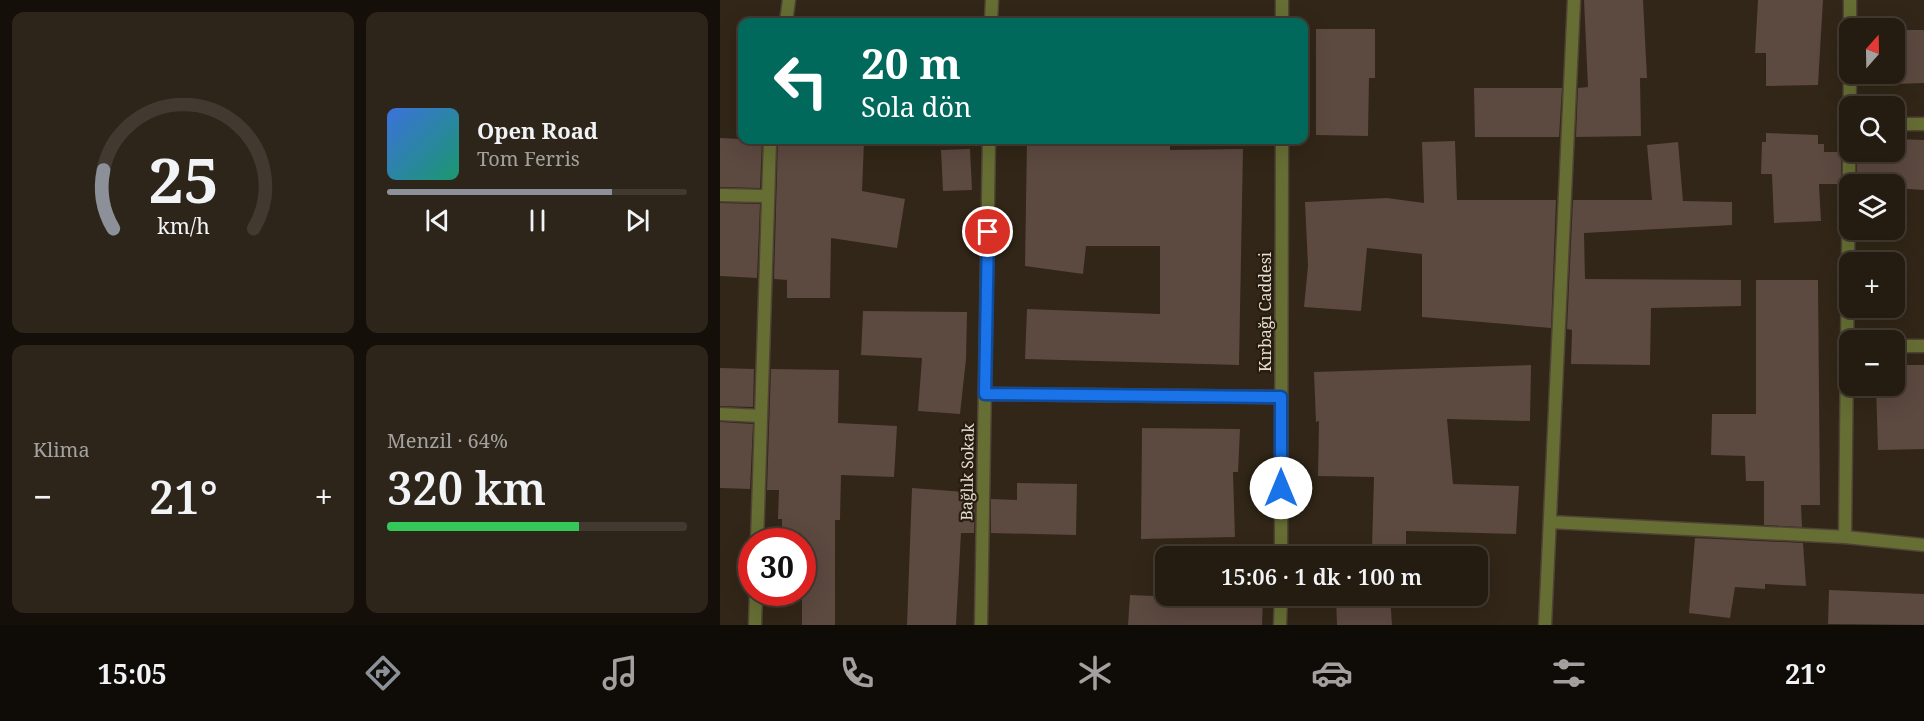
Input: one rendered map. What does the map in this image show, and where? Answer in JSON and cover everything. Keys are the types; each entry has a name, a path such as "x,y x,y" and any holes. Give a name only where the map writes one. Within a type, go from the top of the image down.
{"street":[{"path":"787,18 789,0"},
{"path":"992,0 992,18"},
{"path":"1282,0 1282,18"},
{"path":"1545,625 1574,0"},
{"path":"1850,0 1850,18"},
{"path":"1905,124 1924,124"},
{"path":"757,528 770,144"},
{"name":"Bağlık Sokak","path":"981,625 989,144"},
{"name":"Kırbağı Caddesi","path":"1281,546 1282,144"},
{"path":"1849,162 1849,330"},
{"path":"720,195 768,196"},
{"path":"1905,346 1924,346"},
{"path":"985,394 1281,397"},
{"path":"1845,537 1848,396"},
{"path":"720,414 760,416"},
{"path":"1550,522 1845,537 1924,545"},
{"path":"755,625 756,606"},
{"path":"1280,625 1281,606"}],"building":[{"path":"1584,0 1643,0 1647,78 1640,78 1641,136 1576,137 1578,88 1588,87"},
{"path":"1758,0 1823,0 1818,85 1766,86 1766,53 1755,53"},
{"path":"1316,29 1375,29 1375,78 1369,78 1368,136 1316,135"},
{"path":"1905,30 1924,30 1924,83 1905,84"},
{"path":"1474,88 1562,88 1559,137 1475,137"},
{"path":"1766,133 1818,135 1818,144 1824,144 1824,152 1839,152 1841,174 1839,174 1839,184 1819,184 1821,221 1774,223 1772,174 1761,174 1762,142 1766,142"},
{"path":"720,138 738,139 738,144 762,144 760,188 720,187"},
{"path":"1905,139 1924,140 1924,190 1905,189 1905,174 1857,174 1857,162 1905,162"},
{"path":"1455,141 1457,200 1556,200 1551,328 1422,317 1422,254 1367,248 1361,311 1304,307 1308,266 1305,202 1387,198 1424,203 1422,142"},
{"path":"1678,142 1683,201 1732,202 1732,225 1584,233 1585,279 1741,280 1741,306 1651,308 1650,365 1571,364 1572,330 1567,329 1573,200 1652,200 1647,145"},
{"path":"778,144 864,144 862,191 905,199 897,248 831,238 830,298 787,298 787,280 774,279"},
{"path":"1027,144 1170,144 1170,150 1243,149 1239,365 1025,359 1027,309 1160,314 1160,246 1086,246 1083,274 1025,266"},
{"path":"970,149 972,190 943,191 941,150"},
{"path":"720,203 760,204 757,278 720,276"},
{"path":"1756,280 1818,280 1820,505 1801,505 1802,527 1764,525 1764,481 1746,481 1745,456 1711,455 1712,414 1756,414"},
{"path":"863,311 967,312 966,359 960,414 918,411 922,358 861,355"},
{"path":"1531,365 1530,421 1447,419 1453,484 1519,486 1516,534 1406,531 1406,546 1372,546 1374,477 1318,476 1319,421 1316,422 1314,372"},
{"path":"1905,365 1924,365 1924,449 1878,450 1876,396 1905,396"},
{"path":"720,368 754,369 753,407 720,406"},
{"path":"771,369 839,370 838,423 897,426 894,477 841,475 840,520 835,520 835,625 802,625 802,606 816,606 816,528 782,528 782,519 778,519 779,490 767,490"},
{"path":"720,422 753,424 750,489 720,488"},
{"path":"1142,428 1240,429 1238,472 1233,472 1235,537 1141,539"},
{"path":"1017,483 1077,484 1076,535 991,533 991,499 1017,500"},
{"path":"912,488 965,492 965,499 975,499 974,533 961,533 956,625 907,625"},
{"path":"1695,538 1803,543 1806,586 1765,584 1765,589 1735,587 1730,618 1689,613"},
{"path":"1829,590 1924,594 1924,625 1828,624"},
{"path":"1130,595 1155,596 1155,606 1263,606 1262,625 1128,625"},
{"path":"1336,606 1391,606 1392,625 1337,625"}],"route":[{"path":"988,232 985,394 1281,397 1281,488"}]}
